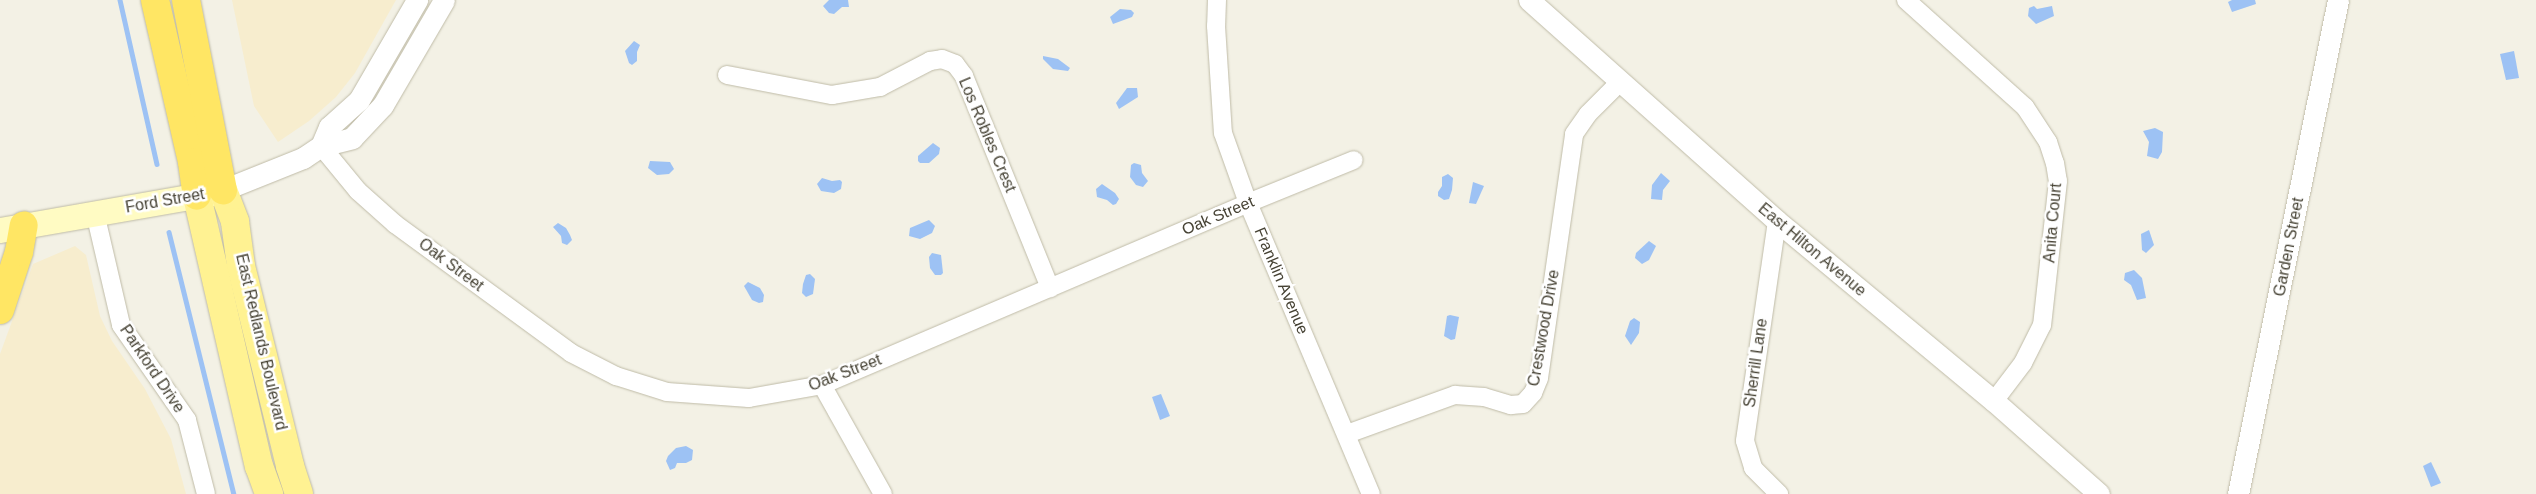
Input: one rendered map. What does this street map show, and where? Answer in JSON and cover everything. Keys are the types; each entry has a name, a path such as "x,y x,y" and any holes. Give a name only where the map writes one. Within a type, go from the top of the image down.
{"highway":[{"path":"155,0 192,162 210,193"},
{"path":"186,0 210,193"},
{"path":"0,310 19,252 12,227"}],"main road":[{"name":"Ford Street","path":"12,227 210,193"},
{"name":"East Redlands Boulevard","path":"210,193 259,466 269,494"},
{"name":"East Redlands Boulevard","path":"210,193 235,222 246,286 290,466 299,494"}],"street":[{"path":"321,146 329,127 358,100 417,0"},
{"name":"Ford Street","path":"210,193 289,164 321,146 352,138 383,105 444,0"},
{"name":"Franklin Avenue","path":"1217,0 1216,26 1223,133 1248,203 1371,494"},
{"name":"East Hilton Avenue","path":"1529,0 1777,221 1994,402 2099,494"},
{"name":"Anita Court","path":"1906,0 2025,107 2048,142 2055,163 2058,181 2056,208 2042,325 2023,363 1994,402"},
{"name":"Garden Street","path":"2238,494 2338,0"},
{"name":"Los Robles Crest","path":"727,76 832,95 880,87 930,61 942,59 955,64 964,76 1050,288"},
{"name":"Crestwood Drive","path":"1347,434 1455,395 1484,398 1511,406 1524,404 1533,394 1539,378 1574,134 1588,114 1620,82"},
{"name":"Oak Street","path":"321,146 358,191 395,224 572,353 616,376 667,392 710,397 748,398 822,385 1248,203 1354,160"},
{"name":"Parkford Drive","path":"95,213 121,325 187,420 206,494"},
{"name":"Sherrill Lane","path":"1777,221 1745,441 1753,468 1779,494"},
{"path":"822,385 883,494"}],"shaded area":[{"path":"232,0 396,0 355,73 336,97 309,121 278,142 254,106"},
{"path":"75,246 86,255 100,316 112,341 145,389 171,439 186,494 0,494 0,354 33,264"}],"water":[{"path":"829,0 848,0 849,7 842,7 834,14 829,13 823,6"},
{"path":"2232,0 2255,0 2256,4 2232,12 2228,2"},
{"path":"2034,6 2037,9 2052,6 2054,16 2036,24 2028,16 2029,8"},
{"path":"1120,9 1131,10 1134,13 1132,17 1113,24 1110,17"},
{"path":"634,41 640,45 637,52 637,61 632,65 629,63 625,51"},
{"path":"2514,51 2519,78 2506,80 2500,54"},
{"path":"1043,56 1058,59 1070,68 1068,71 1053,69 1043,59"},
{"path":"1127,88 1137,88 1138,97 1119,109 1116,103"},
{"path":"2155,128 2163,132 2162,152 2158,159 2147,156 2149,142 2143,131"},
{"path":"933,143 940,148 939,154 929,163 920,163 918,156"},
{"path":"650,161 670,162 674,169 669,174 657,175 648,168"},
{"path":"1134,163 1141,165 1142,173 1148,181 1143,187 1136,185 1130,177 1131,165"},
{"path":"1661,173 1670,181 1663,190 1662,200 1651,199 1652,185"},
{"path":"1448,174 1453,178 1452,190 1449,199 1444,200 1438,196 1438,192 1442,186 1442,177"},
{"path":"822,178 832,181 840,180 842,182 841,189 834,193 821,191 817,184"},
{"path":"1473,182 1484,186 1476,204 1469,203"},
{"path":"1102,184 1115,193 1119,199 1116,204 1113,205 1107,200 1097,197 1096,189"},
{"path":"929,220 935,226 932,233 920,239 909,236 910,228"},
{"path":"558,223 566,228 570,235 572,240 567,245 562,243 561,236 553,227"},
{"path":"2149,230 2154,245 2146,253 2142,250 2141,234"},
{"path":"1649,241 1656,246 1649,260 1642,264 1635,258 1636,253"},
{"path":"932,253 941,255 943,273 941,275 935,275 930,268 929,257"},
{"path":"2134,270 2142,278 2146,298 2137,300 2131,285 2124,280 2125,273"},
{"path":"810,274 815,279 813,294 806,297 802,293 803,284 806,275"},
{"path":"748,282 760,288 764,295 763,302 759,303 752,300 744,286"},
{"path":"1447,316 1459,317 1455,339 1451,340 1444,336"},
{"path":"1634,318 1640,322 1639,333 1631,345 1625,336 1630,321"},
{"path":"1161,394 1170,416 1160,420 1152,397"},
{"path":"686,446 693,450 692,460 686,463 677,463 675,468 670,470 666,461 668,456 676,448"},
{"path":"2431,462 2441,483 2431,487 2423,466"}],"waterway":[{"path":"120,0 157,164"},
{"path":"169,232 234,494"}]}
